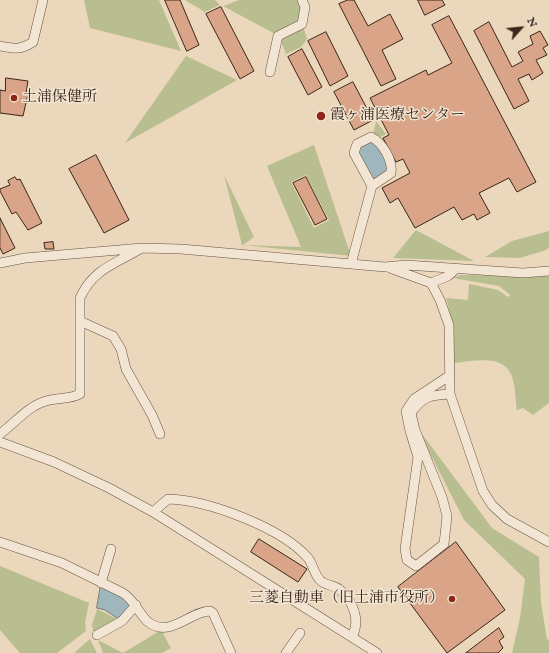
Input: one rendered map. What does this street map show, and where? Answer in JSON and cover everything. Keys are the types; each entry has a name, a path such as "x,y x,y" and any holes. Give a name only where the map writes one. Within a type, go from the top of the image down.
{"street":[{"path":"0,46 16,49 26,47 33,42 43,0"},
{"path":"270,72 278,36 302,24 305,7 302,0"},
{"path":"351,264 372,186 391,173 392,166 379,140 371,137 357,144 354,153 372,186"},
{"path":"0,434 35,405 47,400 71,398 80,394 80,298 85,288 104,268 142,248"},
{"path":"0,263 25,258 142,248 181,249 385,267 406,265 523,273 549,271"},
{"path":"385,267 431,283 448,276 457,268"},
{"path":"431,283 440,300 449,326 450,394 484,491 492,505 507,519 549,542"},
{"path":"80,321 113,336 121,349 126,369 152,415 160,434"},
{"path":"449,376 414,399 406,411 410,432 418,457 405,549 407,560 416,566 444,544 447,530 447,516 442,497 415,430 411,413 418,404 431,395 450,394"},
{"path":"0,442 61,466 153,512 377,653"},
{"path":"153,512 168,499 184,499 232,513 283,537 309,559 320,581 338,589 352,603 357,628 352,637"},
{"path":"0,542 62,563 123,592 131,598 148,621 161,626 180,624 199,613 210,611 213,614 228,652"},
{"path":"101,582 111,549"},
{"path":"97,635 122,621 136,605"},
{"path":"286,653 300,633"}],"green space":[{"path":"84,0 159,0 181,51 90,28"},
{"path":"185,0 215,0 220,5 205,12"},
{"path":"239,0 298,0 302,8 300,23 277,35 223,6"},
{"path":"303,26 307,39 301,47 286,54 280,38"},
{"path":"186,56 237,80 125,143"},
{"path":"376,121 386,134 380,137 373,135"},
{"path":"314,145 351,256 242,245 224,175 254,237 243,245 301,247 267,166","holes":["306,175 329,220 314,228 291,182"]},
{"path":"416,230 474,261 393,258"},
{"path":"549,231 549,248 546,250 520,258 485,257 512,241"},
{"path":"460,275 549,276 549,403 533,415 523,408 517,410 513,380 510,371 504,366 497,362 480,360 454,363 454,328 446,298 468,300 469,284 498,290 508,297 510,295 499,286 453,278"},
{"path":"416,426 492,528 539,557 541,603 547,639 549,640 549,653 512,653 520,618 525,579 464,520"},
{"path":"0,566 89,603 85,623 86,631 57,653 20,653 0,630"},
{"path":"97,609 119,620 97,633 93,631 92,625"},
{"path":"161,630 171,648 162,653 123,653"},
{"path":"90,639 97,653 74,653"},
{"path":"98,640 123,653 103,653"}],"water":[{"path":"371,140 381,149 389,168 389,172 373,184 357,153 359,146"},
{"path":"101,584 134,605 120,620 105,610 97,608"}],"building":[{"path":"165,0 180,0 199,45 187,51"},
{"path":"348,0 354,0 368,26 390,14 403,39 382,50 396,79 381,86 339,4"},
{"path":"418,0 442,0 445,5 425,15"},
{"path":"221,7 254,71 240,79 206,14"},
{"path":"449,16 536,182 517,192 509,178 479,193 490,213 477,220 474,214 462,220 454,207 415,228 398,198 390,203 382,188 410,173 403,159 396,162 383,138 389,135 370,98 426,70 428,75 452,63 432,25"},
{"path":"489,22 512,67 523,61 518,52 533,44 530,36 540,31 548,45 543,48 547,55 536,60 543,73 532,80 529,74 518,79 529,101 514,109 474,31"},
{"path":"326,32 348,76 330,86 308,41"},
{"path":"302,49 322,87 308,95 288,57"},
{"name":"土浦保健所","path":"6,78 28,81 26,93 28,94 23,116 0,113 0,90 5,91"},
{"path":"353,82 373,120 354,130 334,92"},
{"path":"96,155 129,220 104,233 69,169"},
{"path":"15,177 17,180 20,179 42,223 28,230 16,212 12,214 0,191 0,189 10,185 8,181"},
{"path":"306,177 327,219 315,225 293,183"},
{"path":"0,218 15,248 3,254 0,248"},
{"path":"53,242 54,249 45,249 44,243"},
{"path":"259,539 307,569 298,582 251,552"},
{"name":"三菱自動車（旧土浦市役所）","path":"456,542 505,610 447,653 398,587"},
{"path":"499,628 504,637 499,641 503,648 498,653 466,653"}],"place":[{"name":"土浦保健所","path":"14,98"},
{"name":"霞ヶ浦医療センター","path":"321,116"},
{"name":"三菱自動車（旧土浦市役所）","path":"452,599"}]}
